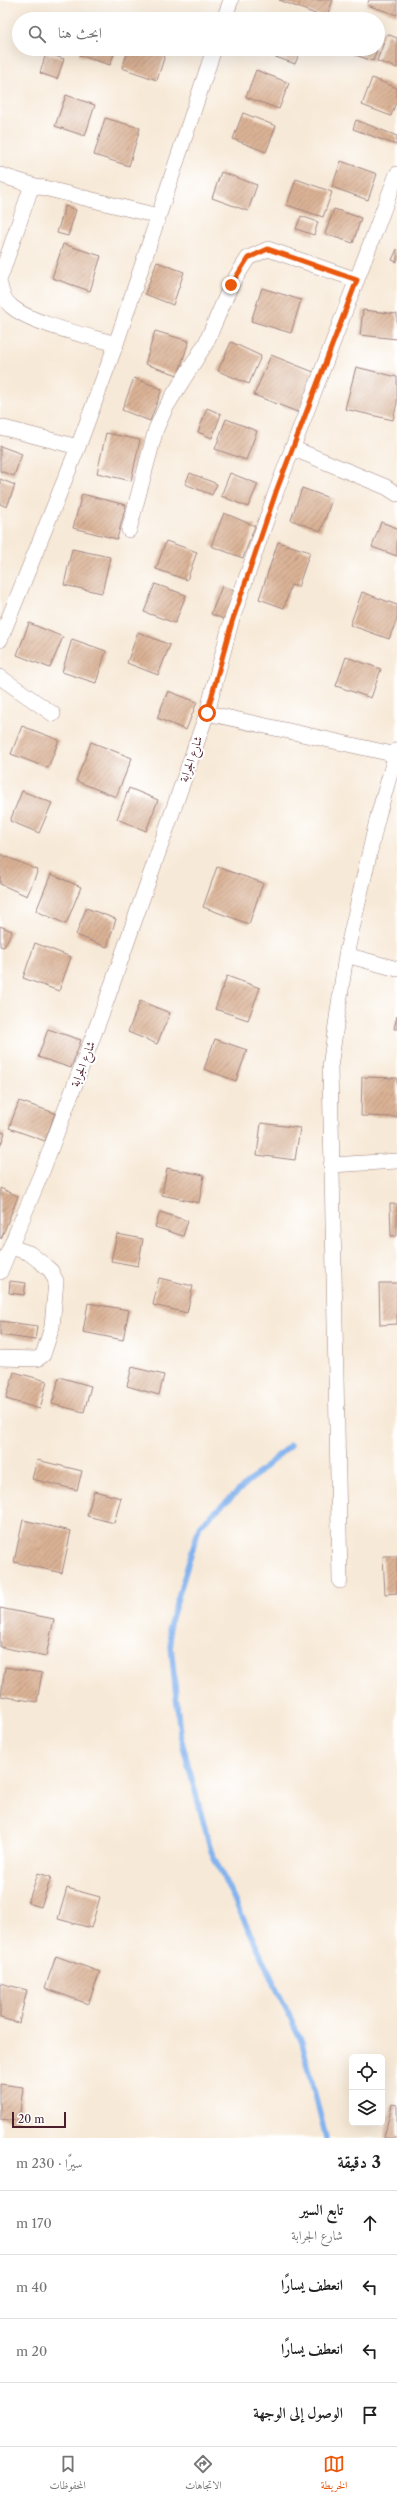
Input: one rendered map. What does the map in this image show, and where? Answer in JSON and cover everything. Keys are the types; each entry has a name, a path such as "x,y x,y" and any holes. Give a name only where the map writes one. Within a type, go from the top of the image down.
{"street":[{"path":"226,12 230,0"},
{"path":"0,640 78,447 116,344 212,56"},
{"name":"شارع الجرابة","path":"0,1272 43,1169 106,1002 207,713 232,622 292,448 397,174"},
{"path":"0,175 32,186 158,216"},
{"path":"0,278 32,186"},
{"path":"129,530 156,429 166,407 206,343 231,285 248,258 268,249 357,280"},
{"path":"0,285 2,296 12,307 31,318 116,344"},
{"path":"0,427 78,447"},
{"path":"292,448 386,487 397,494"},
{"path":"0,677 53,714"},
{"path":"207,713 397,753 378,816 346,955 330,1067 340,1581"},
{"path":"346,955 397,969"},
{"path":"331,1165 397,1161"},
{"path":"0,1358 37,1359 44,1355 52,1328 56,1281 51,1271 29,1253 11,1247"}],"building":[{"path":"279,0 333,0 328,12 310,12"},
{"path":"369,0 397,0 397,15 367,5"},
{"path":"387,34 397,38 397,68 377,61 379,56 385,56 385,39"},
{"path":"45,56 55,56 64,59 57,79 40,73"},
{"path":"82,56 113,56 110,65"},
{"path":"126,56 165,56 157,80 122,68"},
{"path":"273,56 298,56 295,64"},
{"path":"358,56 375,56 373,61"},
{"path":"256,70 289,83 279,109 246,97"},
{"path":"372,78 397,88 397,100 391,116 362,105"},
{"path":"66,95 95,105 85,136 55,126"},
{"path":"243,113 276,126 266,152 233,139"},
{"path":"105,118 140,128 129,166 94,155"},
{"path":"356,120 397,136 396,145 353,129"},
{"path":"341,161 377,174 368,200 332,187"},
{"path":"221,172 257,185 248,211 212,198"},
{"path":"296,179 332,192 323,217 287,205"},
{"path":"65,206 76,210 68,236 57,233"},
{"path":"334,209 361,218 353,243 325,234"},
{"path":"301,216 318,222 314,235 296,229"},
{"path":"63,244 101,256 90,291 52,278"},
{"path":"397,249 397,262 392,260"},
{"path":"157,262 184,272 173,305 145,294"},
{"path":"262,288 301,300 291,333 251,321"},
{"path":"363,310 397,314 397,339 360,335"},
{"path":"155,331 189,341 178,375 145,364"},
{"path":"231,342 261,356 249,384 218,371"},
{"path":"271,355 316,373 300,413 254,395"},
{"path":"356,367 397,377 397,403 393,420 345,409"},
{"path":"134,378 162,389 150,421 122,410"},
{"path":"207,408 221,414 212,438 198,432"},
{"path":"226,419 257,431 246,460 215,449"},
{"path":"106,433 140,440 131,481 97,473"},
{"path":"0,446 22,454 14,476 0,471"},
{"path":"190,473 217,484 212,495 185,484"},
{"path":"230,473 258,484 248,507 221,496"},
{"path":"0,479 15,485 7,507 0,504"},
{"path":"302,488 332,499 321,531 291,520"},
{"path":"82,494 126,505 117,539 73,528"},
{"path":"224,513 255,526 243,558 211,546"},
{"path":"381,522 397,528 397,556 372,547"},
{"path":"166,541 197,552 187,580 156,569"},
{"path":"278,542 310,552 298,587 291,585 284,608 259,599"},
{"path":"72,549 110,557 102,593 64,585"},
{"path":"155,584 186,595 175,623 144,612"},
{"path":"222,586 237,592 226,620 211,614"},
{"path":"362,592 397,605 397,619 389,639 350,625"},
{"path":"29,623 63,637 50,668 17,655"},
{"path":"138,632 170,645 158,675 127,663"},
{"path":"72,639 106,651 96,683 62,672"},
{"path":"346,657 381,669 371,698 336,686"},
{"path":"168,691 197,702 186,730 157,718"},
{"path":"22,726 59,740 48,768 11,754"},
{"path":"91,742 132,758 116,797 76,781"},
{"path":"129,788 158,800 146,831 117,819"},
{"path":"22,791 52,803 39,833 10,821"},
{"path":"0,854 38,870 27,896 0,884"},
{"path":"217,867 263,883 249,924 203,907"},
{"path":"51,874 81,887 66,924 36,911"},
{"path":"86,908 116,919 107,947 76,935"},
{"path":"0,926 12,931 4,947 0,946"},
{"path":"35,943 71,957 59,991 23,978"},
{"path":"227,976 260,988 248,1020 215,1009"},
{"path":"140,1001 170,1013 157,1044 128,1032"},
{"path":"397,1016 397,1029 394,1029"},
{"path":"48,1029 81,1040 71,1068 38,1057"},
{"path":"215,1039 247,1050 236,1081 204,1069"},
{"path":"362,1077 397,1078 397,1117 361,1116"},
{"path":"19,1101 55,1113 45,1141 9,1128"},
{"path":"261,1123 300,1128 295,1160 257,1155"},
{"path":"0,1132 5,1133 0,1147"},
{"path":"167,1168 204,1175 199,1203 162,1195"},
{"path":"0,1188 18,1196 1,1239 0,1238"},
{"path":"390,1204 397,1204 397,1236 391,1236"},
{"path":"160,1212 188,1221 183,1236 155,1227"},
{"path":"117,1234 143,1239 138,1266 111,1261"},
{"path":"159,1278 193,1286 187,1313 153,1305"},
{"path":"10,1281 26,1283 24,1295 9,1293"},
{"path":"379,1283 397,1283 397,1324 380,1325"},
{"path":"88,1303 129,1310 123,1340 83,1332"},
{"path":"0,1321 37,1326 35,1340 0,1335"},
{"path":"132,1367 164,1375 159,1395 127,1386"},
{"path":"14,1372 47,1381 40,1409 6,1399"},
{"path":"59,1377 91,1386 84,1412 52,1404"},
{"path":"37,1460 82,1471 77,1490 32,1479"},
{"path":"94,1491 121,1498 114,1523 87,1516"},
{"path":"23,1520 71,1531 62,1573 14,1562"},
{"path":"383,1556 397,1556 397,1593 385,1594"},
{"path":"0,1608 54,1619 46,1656 0,1647"},
{"path":"5,1667 42,1673 37,1702 1,1696"},
{"path":"38,1873 51,1877 41,1907 28,1903"},
{"path":"67,1888 100,1897 91,1928 58,1919"},
{"path":"56,1956 100,1972 88,2004 45,1988"},
{"path":"0,1983 27,1990 19,2023 0,2018"},
{"path":"0,2084 23,2087 19,2121 0,2119"},
{"path":"392,2104 397,2105 397,2138 384,2138"}],"waterway":[{"path":"290,1445 200,1525 169,1627 180,1734 211,1851 302,2042 326,2138"}],"route":[{"path":"207,713 232,622 277,489 357,280 268,249 248,258 231,285"}]}
